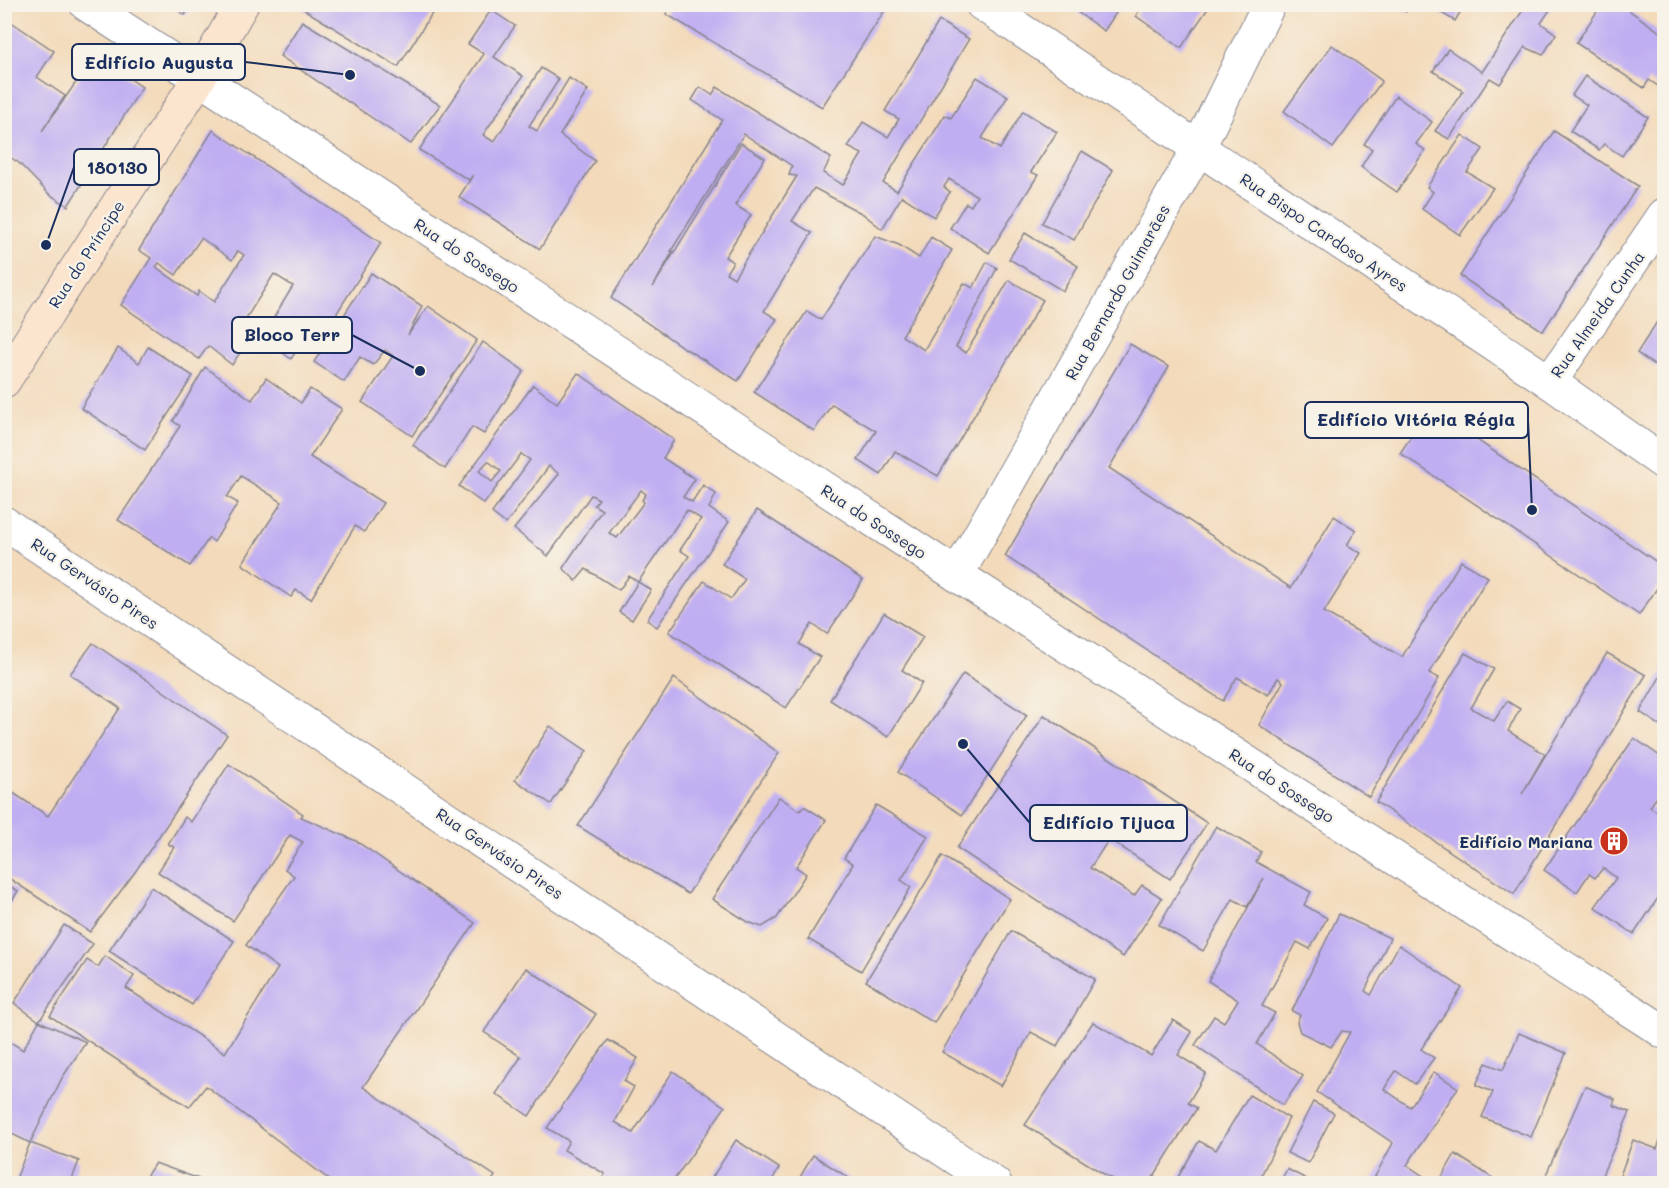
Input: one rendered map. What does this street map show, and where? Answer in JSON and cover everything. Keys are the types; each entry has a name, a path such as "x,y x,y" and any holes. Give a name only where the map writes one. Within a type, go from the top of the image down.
{"main road":[{"name":"Rua do Príncipe","path":"4,381 198,80 242,4"}],"street":[{"name":"Rua do Sossego","path":"86,4 198,80 957,575 1663,1028"},
{"name":"Rua Bispo Cardoso Ayres","path":"982,4 1550,382 1665,463"},
{"name":"Rua Bernardo Guimarães","path":"957,575 1198,149 1269,4"},
{"name":"Rua Almeida Cunha","path":"1550,382 1665,216"},
{"name":"Rua Gervásio Pires","path":"4,523 995,1184"}],"building":[{"path":"169,4 192,4 185,15"},
{"path":"295,4 438,4 398,67"},
{"path":"672,4 889,4 822,107 666,14"},
{"path":"1066,4 1122,4 1104,31"},
{"path":"1143,4 1211,4 1181,48 1136,16"},
{"path":"1393,4 1410,4 1406,12"},
{"path":"1426,4 1465,4 1455,21"},
{"path":"1527,4 1554,4 1541,23 1556,34 1543,55 1525,47 1500,84 1490,78 1449,139 1435,131 1463,91 1433,71 1448,49 1482,72"},
{"path":"1602,4 1620,4 1664,35 1664,90 1649,80 1644,88 1576,43"},
{"path":"491,10 515,26 494,57 523,76 483,135 494,142 541,68 559,79 529,126 537,131 569,78 588,90 560,135 595,161 540,249 459,197 473,175 469,180 419,150 484,54 468,44"},
{"path":"4,17 54,51 37,77 65,96 42,131 95,55 142,87 68,206 49,194 19,163 4,153"},
{"path":"302,21 440,105 411,144 280,56"},
{"path":"939,21 969,39 883,183 897,191 945,115 951,118 977,77 1008,96 982,138 1000,149 1023,111 1057,132 1031,172 1038,175 989,253 950,228 966,203 971,206 977,196 949,179 944,187 950,192 934,217 902,196 882,229 863,214 814,188 792,221 812,233 764,311 777,319 738,381 681,346 611,298 722,120 692,100 700,87 712,95 717,87 831,158 823,173 843,185 862,154 848,147 863,122 888,137 899,119 885,111","holes":["744,134 792,166 789,175 797,176 734,278 726,273 733,262 725,257 751,215 735,205 765,158 741,143 653,287 673,251 671,251"]},
{"path":"1332,45 1382,81 1333,148 1284,111"},
{"path":"1585,76 1648,117 1622,156 1604,144 1599,150 1570,131 1587,105 1572,95"},
{"path":"1396,96 1432,122 1416,144 1425,150 1397,192 1361,167 1372,149 1364,144"},
{"path":"213,130 381,243 325,332 314,324 291,359 262,337 293,286 274,274 243,323 254,331 232,365 208,346 199,359 121,305 151,258 139,250","holes":["201,238 232,260 238,251 244,255 214,302 199,291 197,296 156,267 159,263 176,275"]},
{"path":"1554,131 1638,186 1543,331 1460,276"},
{"path":"1462,135 1483,149 1467,172 1493,188 1460,235 1422,209 1433,192 1427,187"},
{"path":"1082,151 1113,170 1074,240 1042,223"},
{"path":"1025,233 1078,266 1063,291 1009,259"},
{"path":"875,236 899,245 919,258 931,237 952,250 902,336 924,350 964,283 973,288 987,262 997,268 956,347 966,353 1009,280 1043,300 938,476 895,451 881,475 858,460 876,431 832,404 814,431 754,392 807,311 821,320"},
{"path":"371,273 422,306 408,335 428,306 477,340 412,436 362,402 393,356 385,350 373,365 360,357 344,382 314,362"},
{"path":"1664,311 1664,372 1637,353"},
{"path":"483,342 524,371 484,434 472,427 445,469 413,445"},
{"path":"1130,344 1169,367 1109,468 1291,588 1334,516 1356,530 1347,545 1361,553 1324,612 1402,657 1461,561 1488,577 1429,673 1439,678 1369,797 1259,725 1283,682 1278,678 1268,695 1237,677 1223,701 1005,556"},
{"path":"148,347 193,376 145,450 81,408 118,348 139,363"},
{"path":"205,367 252,400 266,378 301,403 310,389 342,409 310,457 383,503 364,532 355,526 311,599 296,590 291,597 242,564 282,502 241,476 227,497 238,503 214,542 209,538 190,566 118,520 180,426 173,421"},
{"path":"578,373 674,440 663,458 695,479 683,497 692,502 703,485 716,494 709,508 729,522 657,627 647,620 689,556 680,550 701,519 687,510 638,582 629,576 619,590 586,569 576,581 563,568 602,510 594,505 599,499 591,495 548,556 514,529 559,474 549,466 506,524 492,513 530,460 521,454 484,504 459,486 533,385 557,403","holes":["488,461 501,471 492,482 479,471","641,490 646,494 642,500 644,502 617,538 609,533"]},
{"path":"1430,408 1664,567 1664,578 1639,615 1400,453"},
{"path":"757,510 863,580 827,634 812,624 799,644 820,657 786,708 669,632 704,581 731,599 745,579 722,564"},
{"path":"638,582 651,590 632,620 619,612"},
{"path":"884,613 923,637 902,670 922,683 888,737 830,700"},
{"path":"93,643 227,735 135,872 90,932 4,875 4,787 48,816 120,708 70,674"},
{"path":"1465,653 1494,669 1471,708 1494,721 1507,701 1520,709 1508,731 1545,754 1522,794 1607,653 1646,675 1514,894 1376,802"},
{"path":"1664,670 1664,728 1640,712"},
{"path":"963,674 1027,715 962,815 898,772"},
{"path":"674,678 779,753 688,894 578,826"},
{"path":"1044,715 1207,823 1170,879 1109,839 1090,868 1134,896 1142,885 1162,898 1123,957 957,848"},
{"path":"550,726 587,751 551,804 515,780"},
{"name":"Edifício Mariana","path":"1634,738 1664,759 1664,786 1650,807 1660,814 1664,808 1664,893 1662,892 1634,934 1595,907 1616,878 1603,868 1595,878 1589,874 1577,892 1544,870"},
{"path":"229,764 303,814 301,817 356,841 475,923 363,1087 495,1176 490,1184 335,1184 206,1086 189,1107 50,1016 87,960 98,967 105,956 134,976 126,988 225,1053 278,968 246,945 294,876 285,869 303,842 290,835 233,921 158,872 174,847 168,844 185,817 191,822"},
{"path":"779,797 800,811 804,806 826,820 796,867 806,874 777,918 762,927 748,922 712,899"},
{"path":"876,805 928,836 901,880 911,887 861,971 808,939 853,864 844,858"},
{"path":"1216,826 1261,852 1256,862 1311,892 1304,905 1327,918 1310,949 1297,942 1262,1006 1275,1013 1257,1044 1303,1076 1283,1105 1195,1045 1214,1016 1224,1022 1238,1000 1208,981 1264,878 1247,907 1233,899 1203,951 1159,925"},
{"path":"942,856 1010,899 934,1023 866,981"},
{"path":"4,883 18,891 4,914"},
{"path":"151,887 234,941 192,1005 109,951"},
{"path":"1339,914 1390,938 1365,991 1371,995 1399,945 1462,988 1421,1049 1434,1058 1415,1084 1396,1071 1384,1089 1410,1107 1434,1072 1458,1088 1407,1165 1435,1184 1371,1184 1393,1143 1317,1092 1350,1032 1342,1031 1331,1047 1300,1032 1297,1022 1300,1015 1292,1011"},
{"path":"64,925 93,944 39,1021 14,1003"},
{"path":"1011,931 1095,979 1057,1046 1031,1032 1001,1086 942,1052"},
{"path":"526,968 596,1014 529,1116 496,1094 521,1057 484,1032"},
{"path":"1173,1020 1192,1032 1178,1055 1206,1073 1188,1103 1197,1108 1149,1184 1120,1184 1025,1125 1093,1022 1151,1056"},
{"path":"39,1021 86,1042 62,1078 30,1143 4,1130 4,1038 23,1050"},
{"path":"1519,1033 1566,1053 1531,1137 1482,1117 1493,1092 1476,1085 1486,1063 1503,1070"},
{"path":"608,1040 638,1058 624,1081 634,1087 615,1122 633,1133 673,1071 725,1107 671,1184 599,1184 605,1174 564,1150 569,1141 547,1128"},
{"path":"1585,1086 1615,1099 1613,1105 1630,1112 1598,1184 1542,1184"},
{"path":"1249,1095 1289,1118 1257,1184 1174,1184 1199,1141 1216,1150"},
{"path":"1313,1102 1334,1113 1308,1163 1287,1153"},
{"path":"1664,1130 1664,1184 1617,1184 1633,1140 1657,1149"},
{"path":"736,1140 779,1168 770,1184 708,1184"},
{"path":"30,1143 79,1161 70,1184 14,1184"},
{"path":"1455,1154 1502,1184 1438,1184"},
{"path":"813,1155 858,1184 796,1184"},
{"path":"155,1163 210,1183 210,1184 141,1184"},
{"path":"1287,1169 1316,1184 1279,1184"}],"place":[{"name":"Edifício Augusta","path":"350,75"},
{"name":"180130","path":"46,245"},
{"name":"Bloco Terr","path":"420,371"},
{"name":"Edifício Vitória Régia","path":"1532,510"},
{"name":"Edifício Tijuca","path":"963,744"},
{"name":"Edifício Mariana","path":"1614,841"}]}
